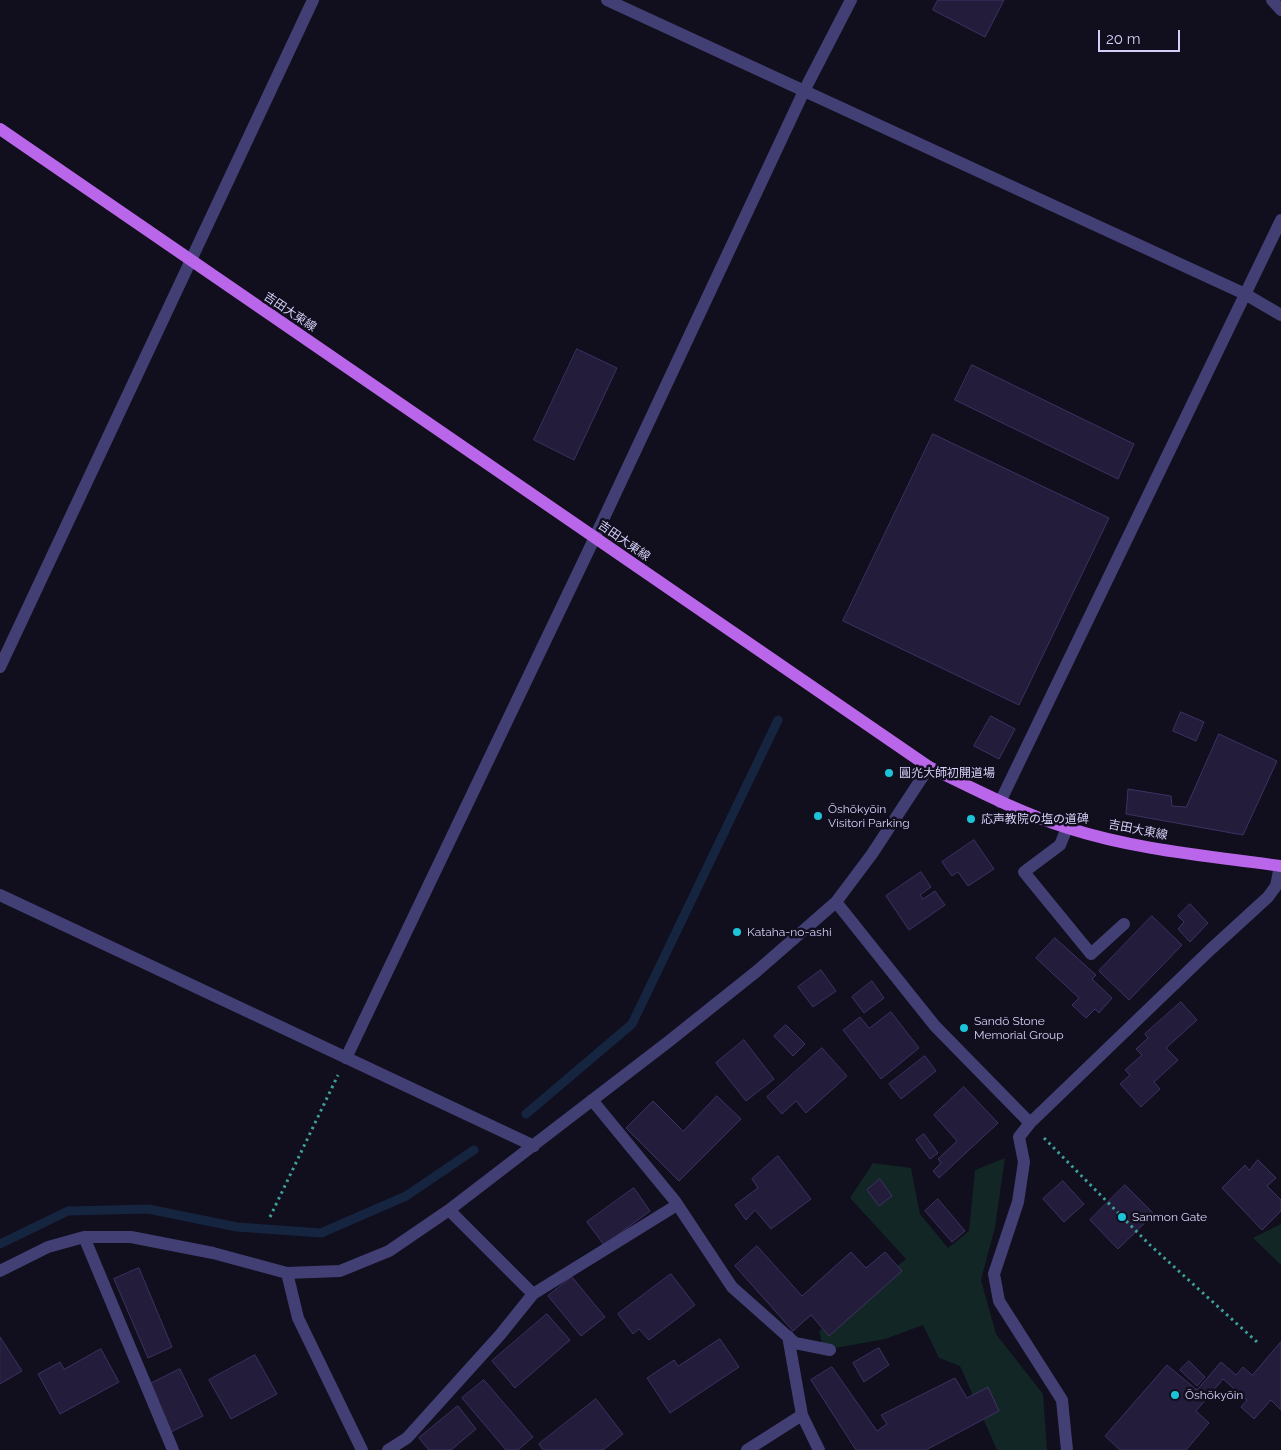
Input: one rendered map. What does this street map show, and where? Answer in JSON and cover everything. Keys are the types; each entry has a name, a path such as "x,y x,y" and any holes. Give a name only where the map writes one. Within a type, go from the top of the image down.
{"main road":[{"name":"吉田大東線","path":"0,129 929,767 1000,802 1067,828 1162,849 1281,866"}],"street":[{"path":"0,667 312,0"},
{"path":"607,0 1245,294 1281,315"},
{"path":"346,1058 595,537 804,91 851,0"},
{"path":"1272,0 1281,10"},
{"path":"1000,802 1281,220"},
{"path":"0,1271 48,1247 84,1237 131,1237 213,1253 287,1273 340,1271 389,1252 449,1210 534,1146 756,971 836,902 872,854 929,767"},
{"path":"1067,828 1060,845 1024,872 1091,954 1124,924"},
{"path":"1068,1450 1062,1400 999,1301 994,1274 1018,1202 1024,1162 1019,1137 1030,1124 1210,950 1268,897 1276,886 1281,866"},
{"path":"0,895 534,1146"},
{"path":"836,902 935,1026 1030,1124"},
{"path":"592,1100 677,1205 732,1287 795,1343 830,1350"},
{"path":"388,1450 407,1438 500,1335 533,1294 677,1205"},
{"path":"449,1210 533,1294"},
{"path":"84,1237 173,1450"},
{"path":"287,1273 298,1318 362,1450"},
{"path":"788,1336 802,1415 819,1450"},
{"path":"747,1450 802,1415"}],"path":[{"path":"270,1217 346,1058"},
{"path":"1030,1124 1150,1244 1256,1342"}],"green space":[{"path":"1005,1158 995,1227 981,1280 996,1334 1043,1394 1047,1450 997,1450 960,1366 939,1358 923,1325 885,1339 824,1350 819,1331 906,1259 850,1198 873,1163 911,1168 920,1214 948,1248 969,1231 975,1170"},
{"path":"1281,1224 1281,1265 1253,1238"}],"building":[{"path":"938,0 1004,0 985,37 933,10"},
{"path":"577,349 617,368 574,460 534,440"},
{"path":"972,365 1134,444 1118,479 955,400"},
{"path":"933,434 1109,518 1019,705 843,621"},
{"path":"1181,712 1204,722 1196,741 1173,731"},
{"path":"991,716 1015,729 999,759 974,746"},
{"path":"1219,734 1277,761 1243,835 1126,814 1128,789 1171,796 1172,806 1186,807"},
{"path":"974,840 994,869 968,886 958,872 952,876 942,862"},
{"path":"921,872 931,887 920,895 923,899 935,891 945,905 909,930 886,896"},
{"path":"1190,904 1208,923 1190,942 1178,929 1184,922 1178,916"},
{"path":"1152,916 1182,945 1129,1000 1099,971"},
{"path":"1055,938 1096,975 1092,979 1112,998 1099,1013 1095,1009 1086,1018 1072,1005 1079,998 1036,958"},
{"path":"821,970 836,991 813,1007 798,987"},
{"path":"872,981 884,998 864,1013 852,997"},
{"path":"1181,1002 1197,1020 1166,1048 1178,1060 1154,1082 1160,1089 1141,1107 1120,1084 1130,1075 1125,1070 1142,1055 1136,1049 1148,1038 1145,1034"},
{"path":"891,1012 919,1048 881,1079 843,1030 860,1017 869,1028"},
{"path":"786,1025 805,1044 793,1056 774,1036"},
{"path":"744,1040 774,1079 746,1101 716,1063"},
{"path":"822,1048 847,1076 806,1113 796,1101 782,1114 767,1097"},
{"path":"925,1056 936,1071 901,1099 889,1084"},
{"path":"964,1087 998,1123 939,1178 933,1171 941,1163 938,1159 957,1141 934,1115"},
{"path":"717,1096 741,1119 679,1181 626,1128 653,1101 683,1131"},
{"path":"924,1134 938,1153 930,1159 916,1140"},
{"path":"778,1156 811,1199 771,1229 755,1210 746,1220 735,1205 758,1188 752,1179"},
{"path":"1258,1160 1276,1178 1267,1186 1281,1200 1281,1211 1262,1230 1222,1188 1245,1165 1249,1170"},
{"path":"880,1179 892,1196 879,1206 867,1190"},
{"path":"1063,1181 1084,1204 1064,1222 1043,1199"},
{"name":"Sanmon Gate","path":"1125,1185 1154,1214 1118,1249 1090,1220"},
{"path":"634,1188 650,1211 604,1245 587,1222"},
{"path":"938,1199 965,1231 952,1242 925,1211"},
{"path":"757,1246 802,1296 851,1252 866,1268 885,1252 902,1271 829,1336 811,1315 793,1331 735,1266"},
{"path":"139,1268 172,1347 148,1358 114,1279"},
{"path":"671,1274 695,1305 649,1340 639,1329 633,1334 618,1314"},
{"path":"572,1277 605,1317 581,1336 548,1296"},
{"path":"547,1314 570,1340 515,1388 492,1361"},
{"path":"0,1337 22,1371 0,1384"},
{"path":"720,1339 739,1367 670,1413 647,1378 674,1360 678,1366"},
{"name":"Ōshōkyōin","path":"1281,1342 1281,1410 1271,1400 1254,1419 1241,1407 1247,1400 1223,1379 1196,1411 1209,1423 1186,1450 1120,1450 1105,1436 1167,1365 1197,1390 1221,1362 1236,1375 1243,1367 1252,1375"},
{"path":"879,1348 889,1365 864,1382 853,1363"},
{"path":"101,1349 119,1382 60,1414 38,1374 60,1362 64,1369"},
{"path":"255,1355 277,1394 231,1419 209,1380"},
{"path":"1189,1361 1205,1377 1197,1386 1180,1370"},
{"path":"832,1367 877,1431 887,1424 881,1415 955,1378 967,1398 988,1387 999,1411 926,1450 856,1450 811,1380"},
{"path":"180,1369 203,1416 171,1432 148,1385"},
{"path":"484,1380 533,1437 518,1450 506,1450 462,1398"},
{"path":"596,1399 623,1434 603,1450 543,1450 539,1444"},
{"path":"458,1406 476,1429 451,1450 429,1450 419,1438"}],"waterway":[{"path":"526,1114 632,1024 778,720"},
{"path":"0,1244 68,1211 148,1209 237,1227 321,1233 406,1196 474,1150"}],"place":[{"name":"圓灮大師初開道場","path":"889,773"},
{"name":"Ōshōkyōin Visitori Parking","path":"818,816"},
{"name":"応声教院の塩の道碑","path":"971,819"},
{"name":"Kataha-no-ashi","path":"737,932"},
{"name":"Sandō Stone Memorial Group","path":"964,1028"},
{"name":"Sanmon Gate","path":"1122,1217"},
{"name":"Ōshōkyōin","path":"1175,1395"}]}
